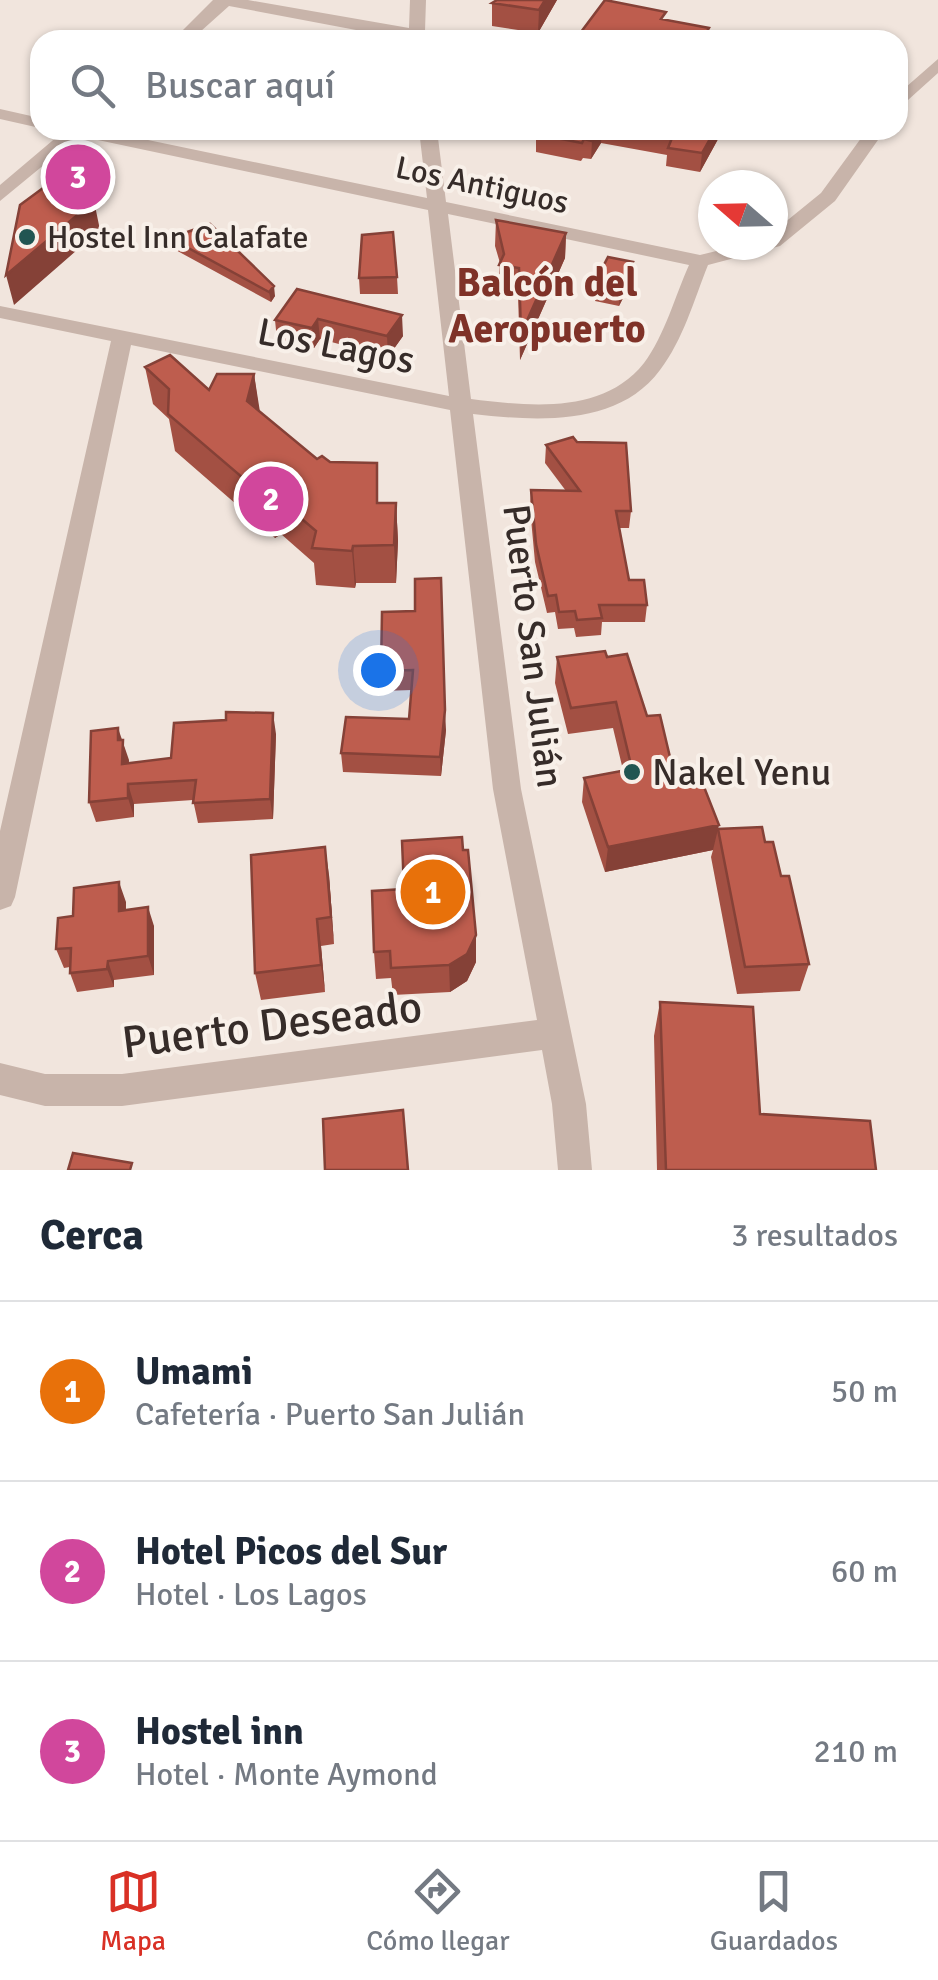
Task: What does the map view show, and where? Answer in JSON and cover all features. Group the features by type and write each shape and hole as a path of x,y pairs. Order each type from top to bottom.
{"street":[{"path":"192,30 224,0 380,30"},
{"path":"416,30 418,0"},
{"path":"908,94 938,64"},
{"path":"0,114 30,121"},
{"path":"0,195 64,140"},
{"name":"Los Antiguos","path":"124,140 700,261"},
{"name":"Puerto San Julián","path":"429,140 507,789 569,1104 575,1170"},
{"path":"788,230 828,197 869,140"},
{"path":"700,261 704,260"},
{"name":"Los Lagos","path":"0,312 122,340 460,406 528,412 574,410 618,394 651,368 700,261"},
{"path":"0,896 122,340"},
{"name":"Puerto Deseado","path":"0,1079 41,1090 108,1091 556,1034"}],"building":[{"path":"545,0 539,10 492,3"},
{"path":"605,0 666,12 661,19 709,28 708,30 582,30"},
{"path":"671,140 709,140 702,153 668,148"},
{"path":"43,188 91,196 88,199 94,201 6,275 20,205"},
{"path":"496,220 566,233 521,334 519,268 499,265 504,254"},
{"path":"210,224 274,286 269,292 170,238"},
{"path":"393,232 397,277 359,278 362,235"},
{"path":"608,257 633,262 621,285 596,280"},
{"path":"297,289 402,315 387,336 318,319 312,328 275,320"},
{"path":"170,355 209,390 217,374 254,374 247,401 317,459 322,456 330,462 377,463 377,503 396,503 394,545 353,546 352,551 312,548 316,531 276,497 270,501 168,414 169,389 145,367"},
{"path":"573,437 577,442 626,443 631,511 616,511 629,580 644,580 647,605 599,605 602,618 577,620 575,611 559,612 556,595 548,596 536,544 531,490 580,491 546,445"},
{"path":"441,578 445,710 440,757 341,753 346,717 409,719 413,670 381,671 382,612 415,611 415,579"},
{"path":"605,651 607,657 627,654 647,716 660,715 674,774 697,769 719,825 608,847 584,778 632,769 616,702 571,708 557,657"},
{"path":"226,712 273,713 270,799 193,803 196,780 128,784 128,798 89,802 91,731 118,728 118,740 123,740 122,764 171,758 174,723 226,720"},
{"path":"762,827 765,842 773,842 781,876 789,876 809,964 745,967 718,829"},
{"path":"462,837 463,850 468,850 476,935 467,954 449,965 391,968 390,951 374,952 372,891 404,889 402,841"},
{"path":"325,847 331,917 317,919 321,965 255,973 251,855"},
{"path":"119,882 119,911 148,907 148,956 108,961 107,969 70,973 71,948 56,949 58,918 73,916 74,888"},
{"path":"660,1002 753,1007 760,1114 870,1121 876,1170 666,1170"},
{"path":"403,1110 408,1170 325,1170 323,1119"},
{"path":"73,1153 132,1163 130,1170 68,1170"}],"place":[{"name":"Hostel inn","path":"78,177"},
{"name":"Hostel Inn Calafate","path":"27,237"},
{"name":"Hotel Picos del Sur","path":"271,499"},
{"name":"Nakel Yenu","path":"632,772"},
{"name":"Umami","path":"433,892"}],"district":[{"name":"Balcón del Aeropuerto","path":"547,306"}]}
